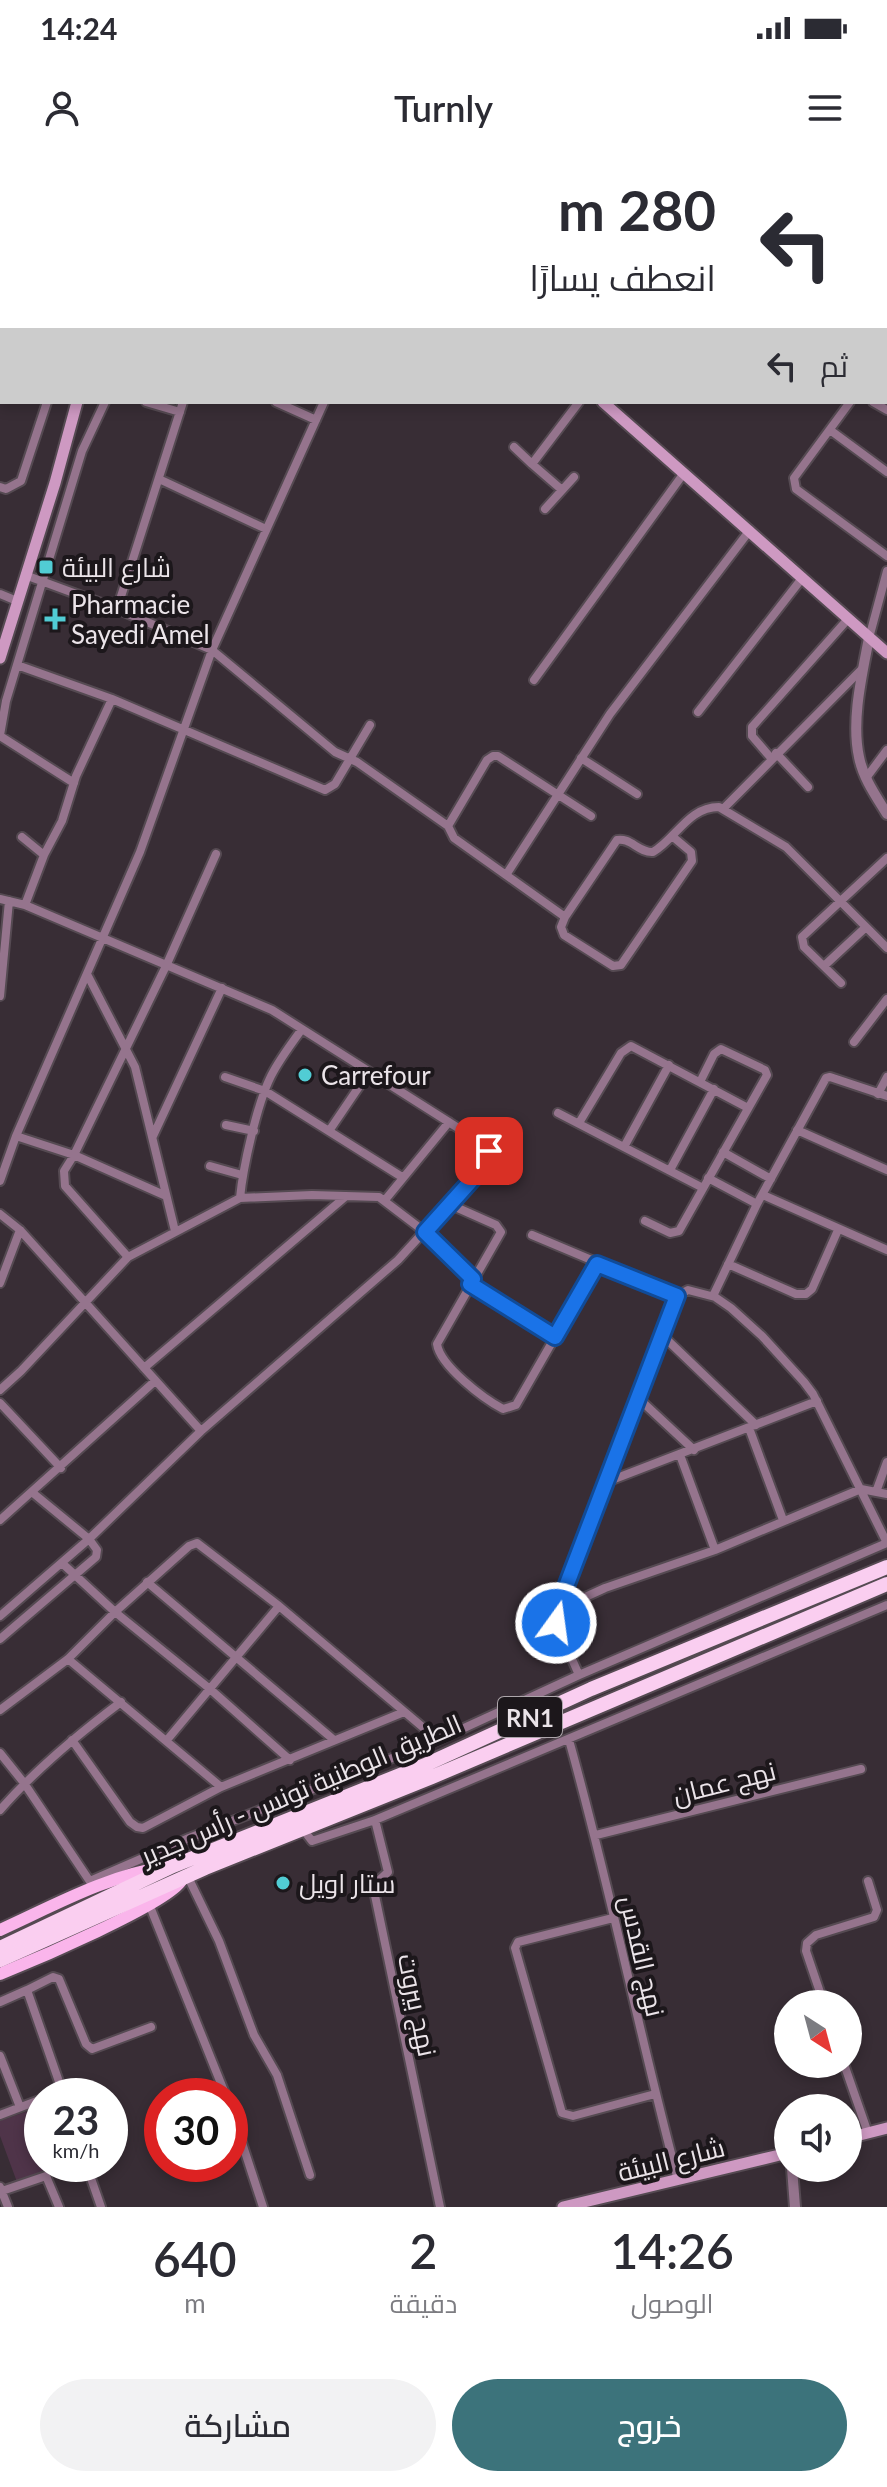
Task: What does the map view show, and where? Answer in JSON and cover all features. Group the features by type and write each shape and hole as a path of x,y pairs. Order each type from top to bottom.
{"highway":[{"name":"الطريق الوطنية تونس - رأس جدير","path":"0,1960 173,1866 425,1765 591,1689 887,1567"},
{"name":"الطريق الوطنية تونس - رأس جدير","path":"0,1948 184,1879 887,1584"}],"main road":[{"path":"1,653 76,404"},
{"path":"605,404 887,653"},
{"path":"0,1930 92,1884 141,1870 173,1866"},
{"path":"0,1974 165,1897 184,1879"},
{"path":"862,2134 887,2128"},
{"name":"شارع البيئة","path":"563,2207 774,2156"}],"street":[{"path":"0,487 6,489 21,481 46,404"},
{"path":"74,783 0,736 6,701 41,581 82,451 104,404"},
{"path":"153,404 180,412"},
{"path":"117,609 182,404"},
{"path":"280,404 316,420"},
{"path":"0,1181 16,1136 140,852 212,650 323,404"},
{"path":"532,464 577,404"},
{"path":"849,404 794,478 794,484 796,489 887,556"},
{"path":"830,430 887,472"},
{"path":"514,447 562,490"},
{"path":"534,680 684,473"},
{"path":"545,509 574,477"},
{"path":"159,479 266,529"},
{"path":"506,875 581,758 709,581 750,530"},
{"path":"887,571 869,638 857,741 866,778 887,814"},
{"path":"25,575 117,609 212,650 328,746 448,826 454,838 565,917"},
{"path":"698,712 803,577"},
{"path":"0,594 17,601"},
{"path":"808,787 753,738 752,727 848,619"},
{"path":"17,665 112,699 325,790 335,784 370,725"},
{"path":"724,808 864,667"},
{"path":"25,905 112,699"},
{"path":"866,778 887,750"},
{"path":"448,826 487,760 493,756 591,816"},
{"path":"581,758 637,794"},
{"path":"672,836 691,852 692,861 621,965 613,966 566,936 561,930 565,917 617,840 624,839 649,853 659,849 672,836 697,812 710,807 724,808 786,847 887,948"},
{"path":"22,837 44,855"},
{"path":"128,1257 65,1186 64,1171 127,1048 216,854"},
{"path":"841,983 804,947 802,939 887,858"},
{"path":"0,996 4,900 25,905 272,1010 449,1122 486,1149 490,1156 451,1205 379,1278 201,1431 63,1564 0,1616"},
{"path":"824,966 866,927"},
{"path":"87,974 135,1067 175,1231"},
{"path":"153,1137 222,988"},
{"path":"854,1042 887,999"},
{"path":"240,1198 242,1175 265,1091 302,1029"},
{"path":"579,1123 621,1053 635,1046 748,1108"},
{"path":"645,1221 666,1232 677,1233 766,1078 766,1072 721,1049 716,1052 700,1082"},
{"path":"624,1147 669,1065"},
{"path":"329,1131 369,1072"},
{"path":"225,1077 265,1091 402,1177"},
{"path":"713,1296 757,1204 828,1077 883,1095 887,1077"},
{"path":"670,1170 714,1089"},
{"path":"558,1113 703,1188"},
{"path":"385,1200 449,1122"},
{"path":"226,1125 254,1131"},
{"path":"797,1130 887,1170"},
{"path":"16,1136 74,1155 164,1195"},
{"path":"723,1152 771,1179"},
{"path":"210,1166 242,1175"},
{"path":"708,1178 757,1204"},
{"path":"763,1195 887,1250"},
{"path":"144,1368 346,1196"},
{"path":"0,1390 128,1257 240,1198 371,1196 385,1200 425,1232 472,1282 555,1337"},
{"path":"451,1205 500,1228 500,1234 437,1344 437,1350 443,1361 495,1405 506,1409 516,1405 597,1264"},
{"path":"0,1214 20,1230 201,1431"},
{"path":"0,1283 20,1230"},
{"path":"728,1264 803,1295 812,1289 838,1230"},
{"path":"532,1235 677,1296"},
{"path":"0,1753 92,1884 189,1838 438,1740 579,1675 887,1543 817,1401 796,1372 762,1336 713,1296 688,1290 677,1296 557,1610 556,1623 579,1675"},
{"path":"661,1334 752,1427 783,1520"},
{"path":"1,1516 33,1493 155,1381"},
{"path":"637,1397 694,1450"},
{"path":"604,1483 817,1401"},
{"path":"0,1403 61,1468"},
{"path":"680,1455 715,1550"},
{"path":"876,1492 887,1462"},
{"path":"557,1610 605,1588 715,1550 861,1489 887,1494"},
{"path":"0,1639 96,1557 97,1550 89,1539 33,1493"},
{"path":"0,1710 68,1659 147,1582 189,1546 197,1543 279,1606 438,1740"},
{"path":"63,1564 290,1760"},
{"path":"147,1582 334,1740"},
{"path":"302,1828 312,1841 375,1820 887,1605"},
{"path":"167,1740 279,1606"},
{"path":"68,1659 221,1787"},
{"path":"0,1810 24,1783 72,1740 121,1702"},
{"path":"72,1740 130,1822 143,1828 221,1787 404,1712"},
{"name":"نهج القدس","path":"569,1740 596,1835 613,1918 678,2180"},
{"name":"نهج عمان","path":"596,1835 861,1769"},
{"name":"نهج بيروت","path":"375,1820 388,1872 373,1886 440,2207"},
{"path":"184,1879 219,1941 254,2035 277,2075 310,2175"},
{"path":"819,1990 806,1951 807,1943 816,1935 874,1917 877,1910 868,1881"},
{"path":"149,1904 219,2078"},
{"path":"613,1918 518,1942 515,1948 562,2113 573,2116 655,2094"},
{"path":"0,2002 53,1977 59,1979 86,2044 92,2049 151,2027"},
{"path":"27,1990 57,2078"},
{"path":"0,2056 20,2107"},
{"path":"849,2078 868,2133"},
{"path":"0,2115 24,2106"},
{"path":"248,2161 263,2207"},
{"path":"8,2207 1,2189 46,2176 59,2207"},
{"path":"92,2182 101,2207"},
{"path":"793,2182 795,2207"}],"shaded area":[{"path":"24,2112 24,2179 17,2182 0,2136 0,2121"}],"place":[{"name":"شارع البيئة","path":"46,567"},
{"name":"Pharmacie Sayedi Amel","path":"55,619"},
{"name":"Carrefour","path":"305,1075"},
{"name":"ستار اويل","path":"283,1883"}],"route":[{"path":"489,1151 487,1163 425,1232 473,1279 470,1284 555,1337 597,1264 677,1296 557,1610 556,1623"}]}
